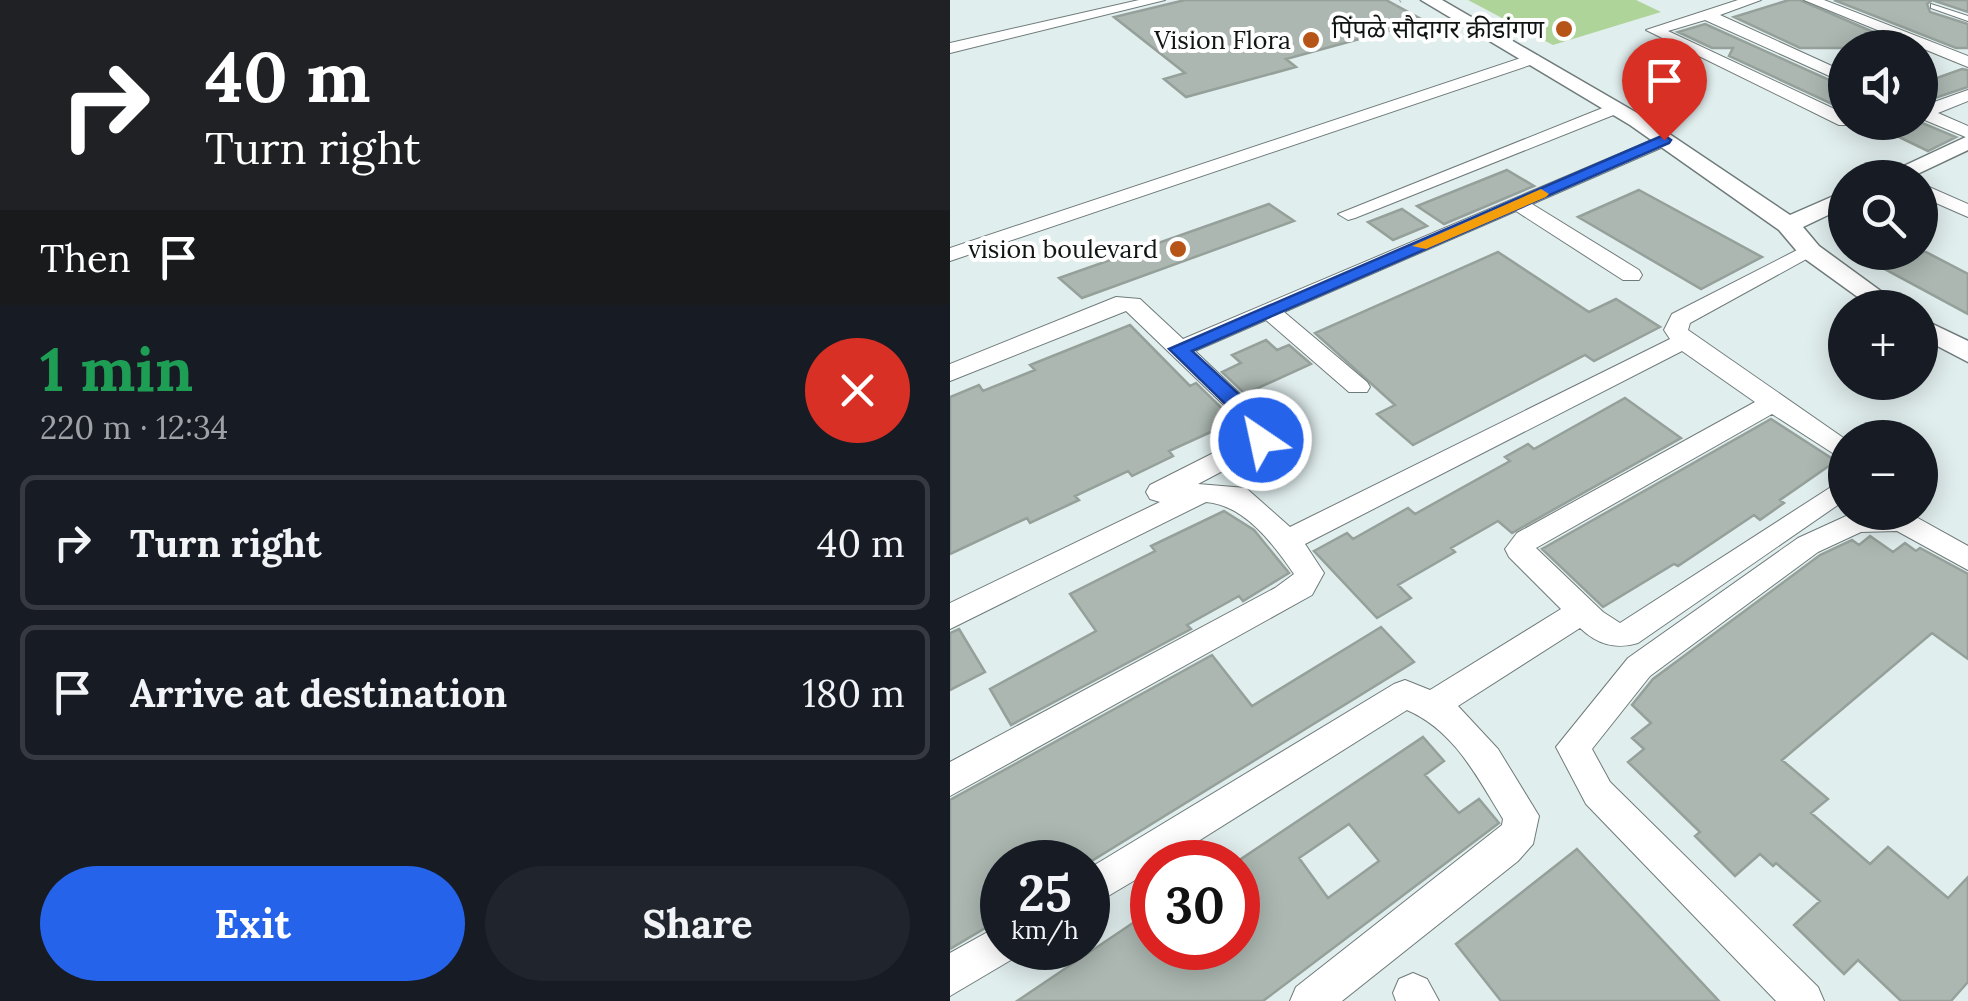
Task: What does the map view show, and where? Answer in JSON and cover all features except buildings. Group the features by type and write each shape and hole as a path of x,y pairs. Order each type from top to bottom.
{"street":[{"path":"950,48 1158,0"},
{"path":"1430,0 1664,140 1788,224 1810,251 1865,290"},
{"path":"1754,0 1654,30 1743,52 1821,80"},
{"path":"1811,0 1880,30"},
{"path":"1705,14 1743,52 1821,80"},
{"path":"1938,53 1968,62"},
{"path":"950,256 1534,59"},
{"path":"1938,106 1968,95"},
{"path":"1348,214 1615,108"},
{"path":"1930,160 1964,145 1938,125"},
{"path":"1179,349 1664,140"},
{"path":"1938,197 1968,211"},
{"path":"1518,204 1631,275"},
{"path":"1788,224 1828,206"},
{"path":"1810,251 1680,319 1676,330 1682,341 1828,440"},
{"path":"950,373 1116,304 1132,304 1263,428 1261,440 950,600"},
{"path":"1269,311 1358,387"},
{"path":"1938,336 1968,353"},
{"path":"1287,541 1682,341"},
{"path":"1773,403 1527,540 1519,549 1582,611 1618,637 1828,498"},
{"path":"950,617 1203,492 1236,494 1287,541 1309,573 1301,587 950,780"},
{"path":"1804,1001 1620,818 1598,793 1573,747 1638,667 1808,545 1840,529 1857,522 1902,521 1968,558"},
{"path":"1435,704 1582,611"},
{"path":"1110,876 1404,694 1435,704 1460,724 1521,816 1520,832 1505,849 1310,1001"},
{"path":"950,976 980,957"}],"lane":[{"path":"1934,6 1968,19"}],"path":[{"path":"1395,5 1402,0"}],"green space":[{"name":"पिंपळे सौदागर क्रीडांगण","path":"1468,0 1636,0 1661,12 1553,45"}],"slow traffic":[{"path":"1420,246 1541,194"}],"place":[{"name":"पिंपळे सौदागर क्रीडांगण","path":"1564,29"},
{"name":"Vision Flora","path":"1311,40"},
{"name":"vision boulevard","path":"1178,249"}],"route":[{"path":"1261,440 1263,428 1179,349 1664,140"}]}
